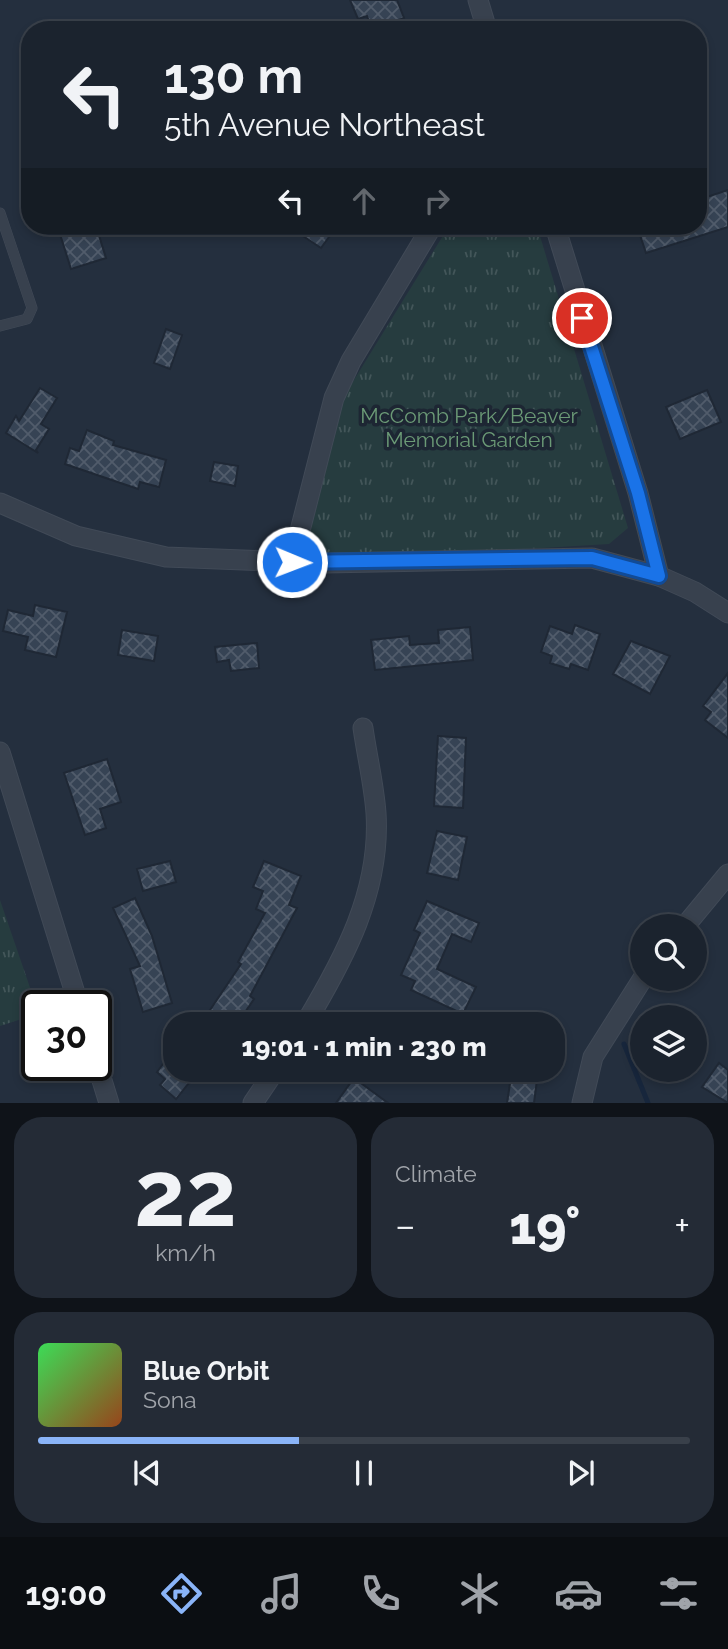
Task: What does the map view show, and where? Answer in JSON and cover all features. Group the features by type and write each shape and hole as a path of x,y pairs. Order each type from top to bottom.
{"street":[{"path":"478,0 483,21"},
{"path":"292,562 334,398 351,361 427,235"},
{"path":"558,235 638,493 659,576"},
{"path":"0,503 41,523 111,547 190,559 292,562 592,558 659,576 695,592 728,613"},
{"path":"311,1012 356,928 373,872 376,812 363,728"},
{"path":"0,752 74,990"},
{"path":"695,914 728,874"},
{"path":"582,1103 593,1057 635,991"},
{"path":"102,1081 109,1103"},
{"path":"253,1103 267,1082"}],"lane":[{"path":"0,213 32,308 26,320 0,326"}],"green space":[{"name":"McComb Park/Beaver Memorial Garden","path":"443,235 540,235 628,528 609,544 302,562 341,401"},
{"path":"0,900 31,990 21,990 21,1019 0,1026"}],"building":[{"path":"350,0 397,0 404,18 396,21 369,21 367,16 358,19"},
{"path":"728,190 728,227 707,234 707,197"},
{"path":"60,235 99,235 106,258 71,269"},
{"path":"302,235 330,235 321,248"},
{"path":"640,235 703,235 646,253"},
{"path":"166,329 182,335 170,369 154,363"},
{"path":"40,388 57,398 41,424 49,429 36,450 38,453 6,433 16,416 19,421"},
{"path":"707,390 721,422 680,439 666,407"},
{"path":"87,430 114,441 113,445 166,460 159,487 140,482 138,489 65,464 70,448 79,451"},
{"path":"214,462 238,466 235,486 210,481"},
{"path":"35,605 67,612 56,657 25,650 28,637 3,631 8,610 33,616"},
{"path":"575,625 600,634 588,670 571,664 569,669 550,663 552,656 541,652 550,626 572,634"},
{"path":"470,627 473,660 375,670 371,640 409,636 410,645 439,643 438,630"},
{"path":"122,630 158,636 154,661 118,655"},
{"path":"631,641 670,656 650,694 613,674"},
{"path":"257,643 259,668 231,671 229,660 217,662 215,647"},
{"path":"728,673 728,738 705,720 711,712 703,706"},
{"path":"438,736 466,738 463,808 434,806"},
{"path":"107,759 121,802 100,809 106,828 85,835 64,773"},
{"path":"437,831 467,837 458,880 427,873"},
{"path":"170,861 176,882 143,891 137,869"},
{"path":"264,861 301,876 289,905 297,908 250,996 254,999 245,1012 209,1012 241,964 238,962 265,913 256,909 263,891 253,887"},
{"path":"135,898 152,936 172,1003 143,1012 130,969 140,966 113,908"},
{"path":"427,901 479,923 471,942 452,934 437,969 476,987 464,1012 411,990 415,981 401,975 420,933 414,930"},
{"path":"719,1063 728,1070 728,1103 702,1087"},
{"path":"163,1064 163,1077 157,1072"},
{"path":"163,1081 190,1082 176,1099 160,1085"},
{"path":"351,1082 359,1082 388,1103 336,1103"},
{"path":"510,1082 537,1082 534,1103 507,1103"}],"waterway":[{"path":"624,1044 648,1103"}],"route":[{"path":"292,562 592,558 623,564 659,576 638,493 582,318"}]}
